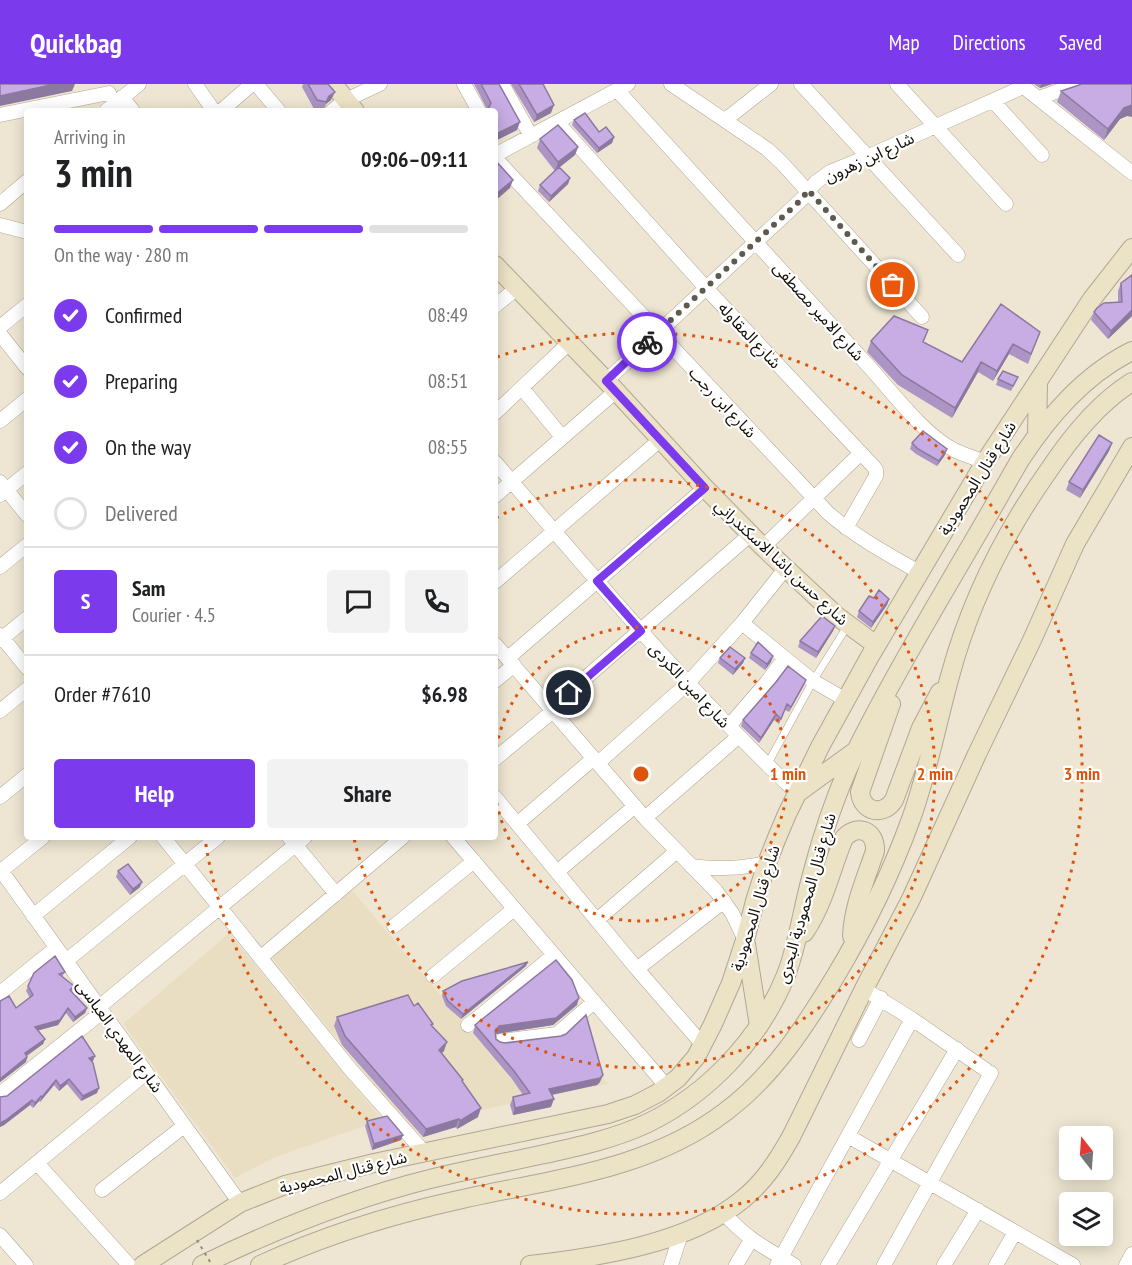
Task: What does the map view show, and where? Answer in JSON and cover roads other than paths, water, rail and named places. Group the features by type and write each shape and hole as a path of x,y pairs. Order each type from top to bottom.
{"main road":[{"path":"333,84 344,107"},
{"name":"شارع قنال المحمودية","path":"143,1265 240,1203 270,1190 423,1152 608,1114 635,1105 667,1087 687,1068 703,1045 723,1004 746,940 767,862 820,745 876,645 985,462 1092,299 1132,248"},
{"name":"شارع حسن باشا الاسكندراني","path":"498,268 705,488 785,569 848,625 876,645"},
{"name":"شارع قنال المحمودية البحرى","path":"202,1265 287,1226 378,1193 471,1169 592,1143 621,1134 674,1108 706,1084 735,1057 759,1026 781,986 797,942 819,847 837,796 856,751 900,668 1020,460 1037,435 1072,394 1109,364 1132,351"},
{"path":"1037,435 1038,383"},
{"path":"260,1265 314,1242 388,1218 462,1199 602,1169 653,1153 678,1142 724,1113 764,1077 798,1036 852,947 894,862 929,761 960,644 975,602 1015,520 1075,434 1092,416 1129,386"},
{"path":"530,1265 603,1254 681,1234 704,1225 724,1213 745,1198 763,1180 791,1137 864,989 912,899 1074,544 1132,447"},
{"path":"900,668 889,711 860,792 867,807 877,811 887,808 894,800 921,728 950,676"},
{"path":"797,793 856,751"},
{"path":"797,942 810,924 844,838 848,833 862,830 873,838 875,851 858,900 852,947"},
{"path":"746,940 759,1026"}],"street":[{"path":"43,108 111,97 139,84"},
{"path":"195,84 212,108"},
{"path":"225,108 254,84 276,108"},
{"path":"344,107 380,84"},
{"path":"464,84 477,108"},
{"path":"502,84 531,135"},
{"path":"671,84 767,149 808,190 922,316"},
{"path":"725,120 771,84"},
{"path":"801,84 958,255"},
{"path":"897,84 1006,204"},
{"path":"1039,98 1078,84"},
{"path":"1021,86 1132,173"},
{"name":"شارع ابن زهرون","path":"498,493 562,437 658,332 802,199 816,182 830,172 993,101 1021,86"},
{"path":"498,154 623,87"},
{"name":"شارع الامير مصطفى","path":"623,87 755,242 924,428 954,450 985,462"},
{"path":"111,97 128,108"},
{"path":"993,101 1042,155"},
{"path":"0,115 24,111"},
{"name":"شارع المقاوله","path":"557,122 706,288 873,467 876,473 846,528"},
{"name":"شارع ابن رجب","path":"498,159 828,513 862,539 919,572"},
{"path":"0,204 24,184"},
{"path":"0,225 24,231"},
{"path":"498,304 517,288"},
{"path":"0,327 24,307"},
{"path":"0,334 24,364"},
{"path":"498,410 569,343"},
{"path":"522,388 562,437"},
{"path":"0,421 24,401"},
{"path":"498,579 660,440"},
{"path":"498,756 641,631 757,540 814,499 861,453"},
{"name":"شارع امين الكردى","path":"498,465 641,631 734,731 797,793"},
{"path":"24,475 2,489 24,512"},
{"path":"498,677 511,662 597,581 705,488"},
{"path":"0,567 24,547"},
{"path":"517,824 688,682 742,623 785,569"},
{"path":"24,620 1,638 24,665"},
{"path":"742,623 813,681 846,700"},
{"path":"498,647 645,818 708,882 724,901 746,940"},
{"path":"645,818 734,731 784,658"},
{"path":"0,711 24,691"},
{"path":"0,797 24,777"},
{"path":"498,801 703,1045"},
{"path":"557,873 635,806"},
{"path":"1,870 39,840"},
{"path":"33,916 126,840"},
{"path":"165,840 351,1070 423,1152"},
{"path":"66,961 214,840"},
{"path":"0,1094 101,1010 297,840 336,894"},
{"path":"260,958 399,840"},
{"path":"456,840 667,1087"},
{"path":"597,920 677,851"},
{"path":"394,926 474,861"},
{"path":"691,866 729,869 767,862"},
{"name":"شارع المهدي العباسى","path":"1,870 240,1203"},
{"path":"0,894 11,885"},
{"path":"637,969 724,901"},
{"path":"433,976 514,909"},
{"path":"0,993 56,948"},
{"path":"468,1025 554,955"},
{"path":"864,989 989,1071 884,1265"},
{"path":"859,1040 881,998"},
{"path":"501,1041 557,1034 594,1002"},
{"path":"779,1261 912,1019"},
{"path":"828,1265 957,1049"},
{"path":"0,1193 146,1073"},
{"path":"102,1190 184,1126"},
{"path":"848,1136 1015,1232 1053,1260 1073,1265"},
{"path":"37,1163 129,1265"},
{"path":"944,1265 978,1210"},
{"path":"724,1213 736,1227 779,1261 794,1265"},
{"path":"996,1265 1015,1232"},
{"path":"671,1265 681,1234"},
{"path":"0,1235 26,1265"},
{"path":"736,1265 751,1240"},
{"path":"1126,1265 1132,1254"}],"lane":[{"path":"767,765 813,681 848,625"}]}
